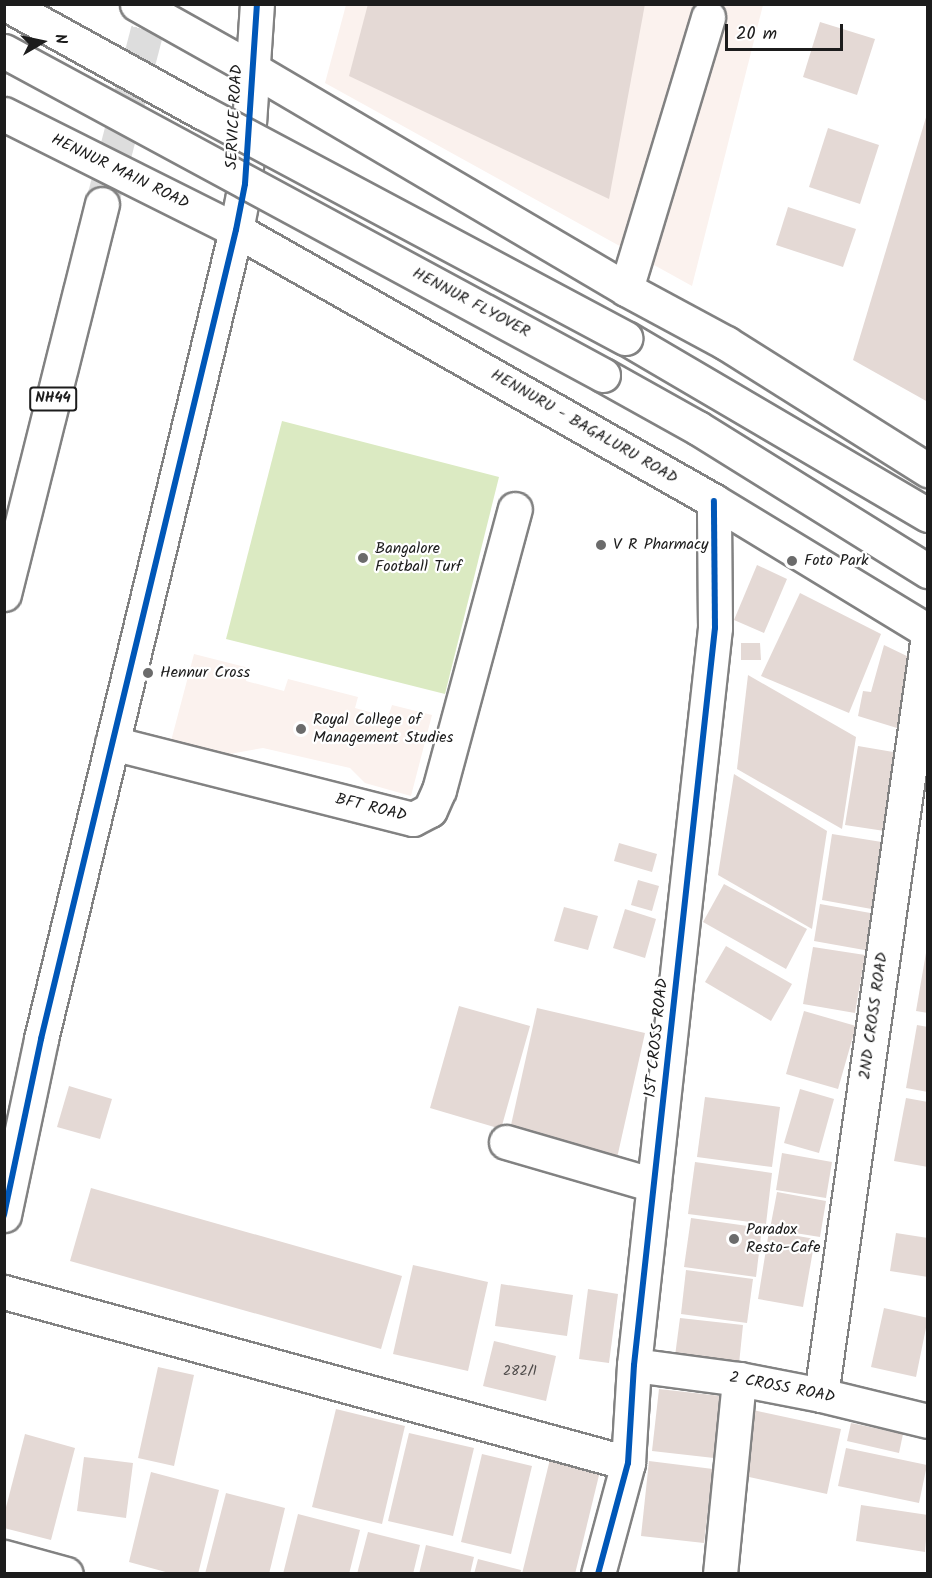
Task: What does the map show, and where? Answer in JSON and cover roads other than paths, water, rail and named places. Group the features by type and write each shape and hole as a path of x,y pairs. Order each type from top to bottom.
{"main road":[{"path":"6,4 202,112 626,338 927,515"},
{"path":"137,4 251,68 626,290 726,343 927,470"},
{"name":"SERVICE ROAD","path":"4,1215 41,1039 236,230 245,184 257,4"},
{"path":"626,290 708,17"},
{"name":"HENNUR FLYOVER","path":"4,51 688,422 927,571"},
{"name":"HENNUR MAIN ROAD","path":"4,114 236,230"},
{"name":"NH44","path":"4,594 102,204"},
{"name":"HENNURU - BAGALURU ROAD","path":"236,230 714,501 927,631"},
{"name":"1ST CROSS ROAD","path":"598,1574 628,1463 634,1365 715,628 714,501"},
{"name":"BFT ROAD","path":"112,743 413,819 430,810 439,790 515,509"},
{"name":"2ND CROSS ROAD","path":"821,1395 927,636"},
{"path":"506,1142 654,1185"},
{"path":"4,1292 628,1463"},
{"name":"2 CROSS ROAD","path":"634,1365 739,1379 821,1395 927,1421"},
{"path":"720,1574 739,1379"},
{"path":"4,1557 66,1574"}],"tunnel":[{"path":"4,74 23,4"},
{"path":"102,204 154,4"}],"place":[{"name":"V R Pharmacy","path":"601,545"},
{"name":"Bangalore Football Turf","path":"363,558"},
{"name":"Foto Park","path":"792,561"},
{"name":"Hennur Cross","path":"148,673"},
{"name":"Royal College of Management Studies","path":"301,729"},
{"name":"Paradox Resto-Cafe","path":"734,1239"}]}
